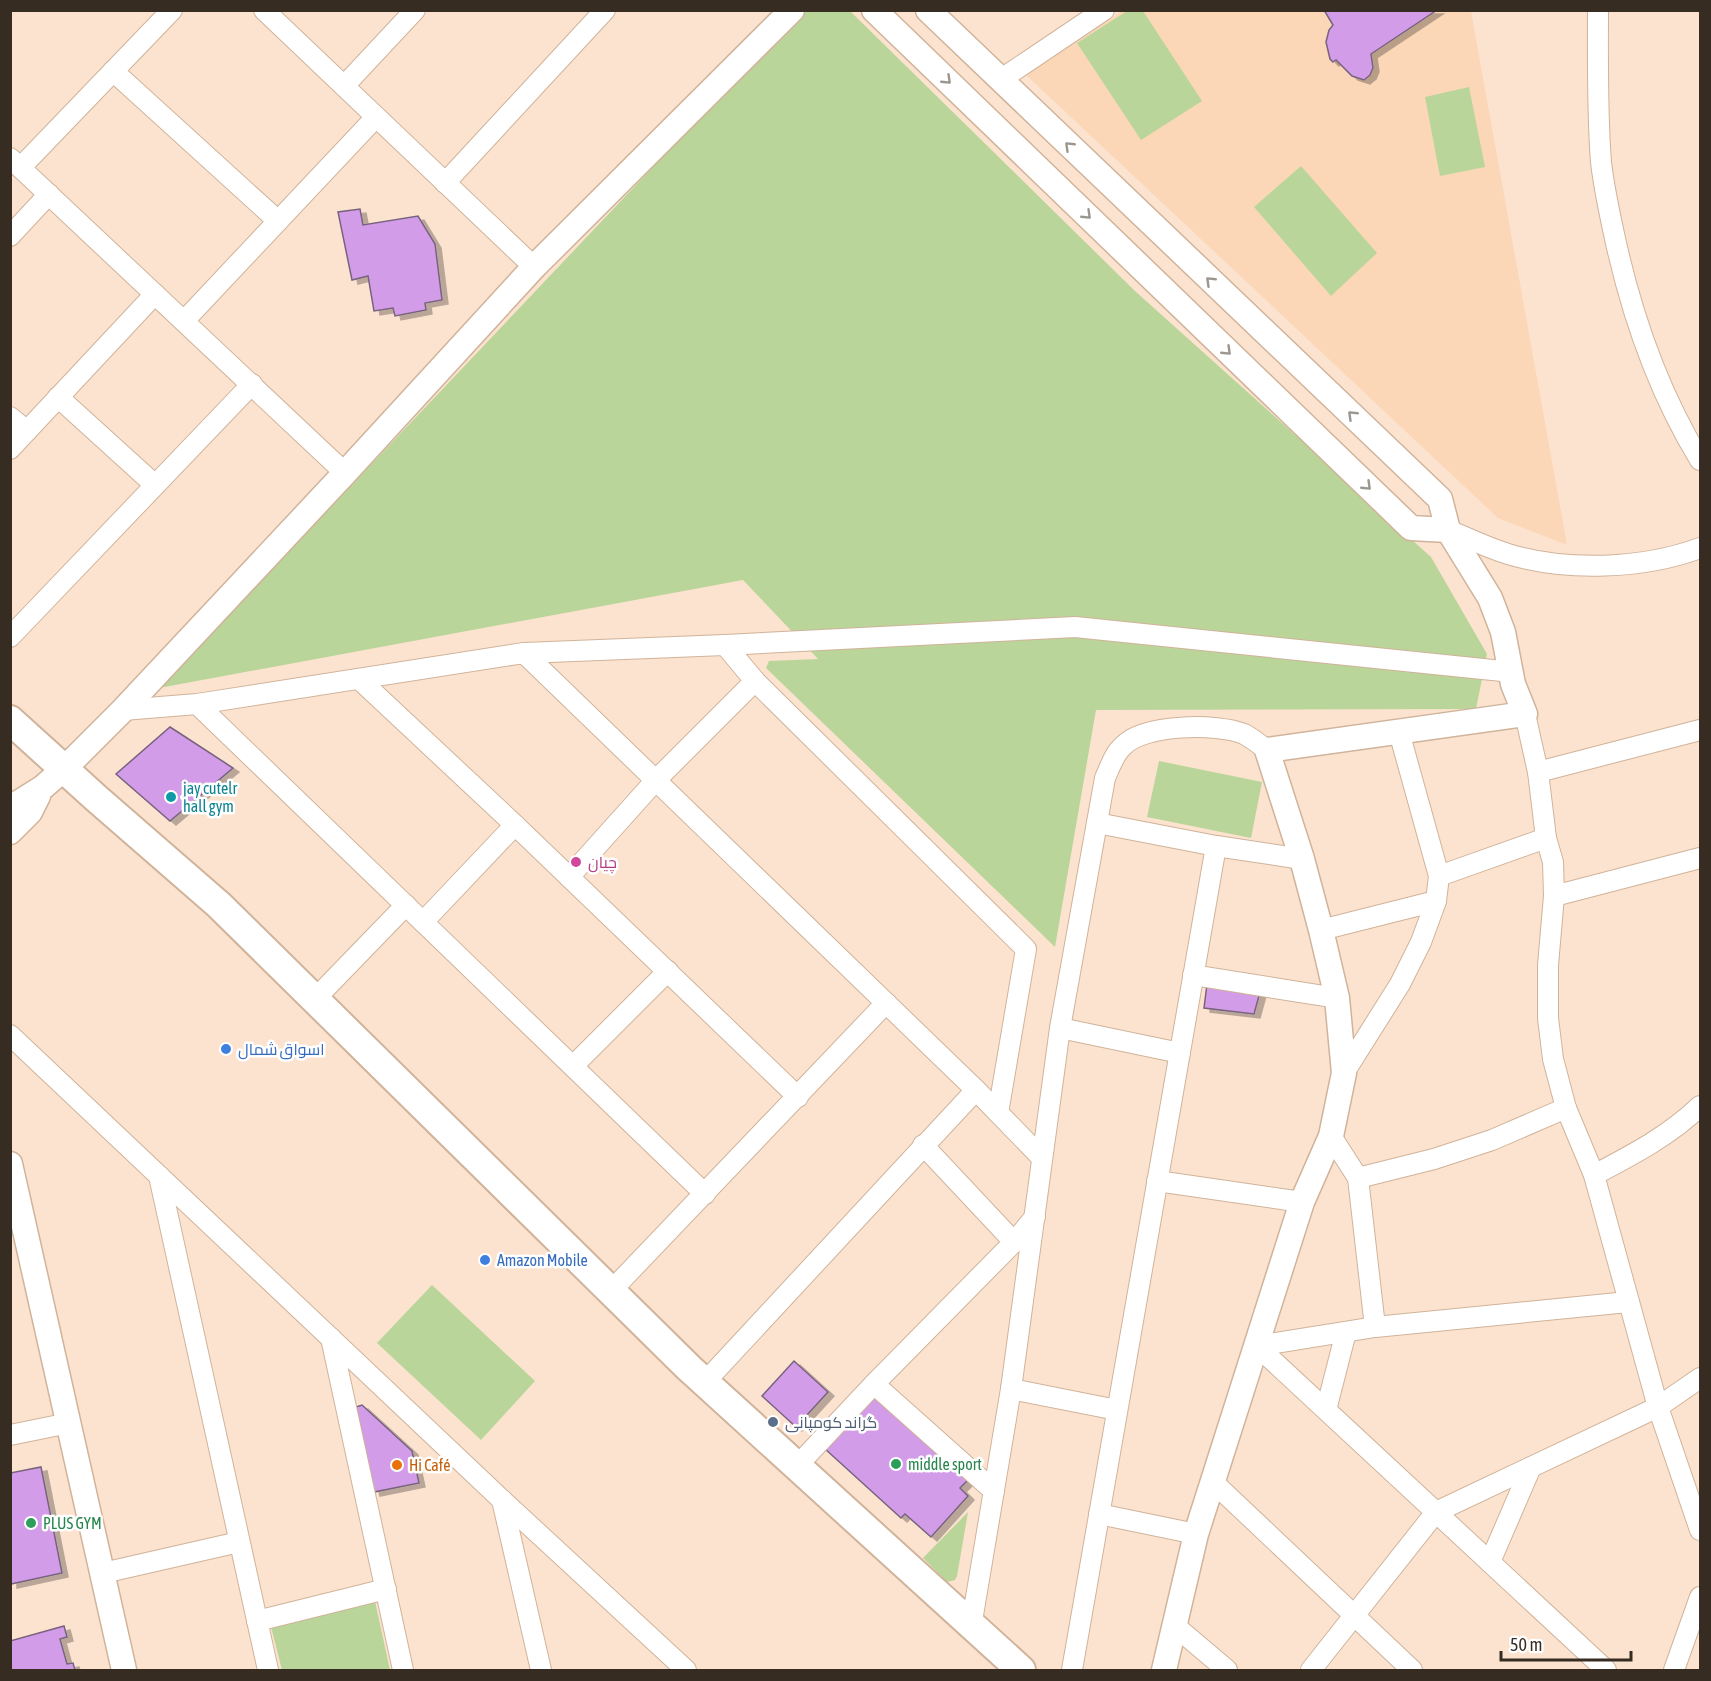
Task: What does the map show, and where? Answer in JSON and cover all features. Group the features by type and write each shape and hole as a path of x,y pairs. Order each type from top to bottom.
{"main road":[{"path":"10,720 219,905 705,1382 1021,1671"}],"street":[{"path":"172,10 113,72 16,163 345,473"},
{"path":"264,10 534,267"},
{"path":"344,86 415,10"},
{"path":"445,183 605,10"},
{"path":"10,808 42,788 64,769 123,710 534,267 792,10"},
{"path":"874,10 1411,528 1448,530 1510,555 1566,565 1593,566 1643,562 1701,548"},
{"path":"928,10 1440,499 1448,530 1490,598 1503,632 1513,684 1525,714 1538,772 1546,838 1553,862 1554,896 1548,965 1548,1018 1553,1059 1566,1108 1594,1175 1658,1407 1701,1530"},
{"path":"1000,80 1104,10"},
{"path":"1598,10 1602,164 1616,243 1630,302 1652,363 1678,419 1701,459"},
{"path":"924,58 948,30"},
{"path":"113,72 278,221"},
{"path":"184,321 376,117"},
{"path":"10,236 49,194"},
{"path":"10,448 155,294"},
{"path":"10,637 252,384"},
{"path":"58,397 155,485"},
{"path":"10,417 27,431"},
{"path":"123,710 197,704 524,653 1075,627 1512,672"},
{"path":"725,645 755,681 1026,949 998,1113"},
{"path":"524,653 976,1090 1041,1157"},
{"path":"359,679 515,825 798,1097"},
{"path":"569,877 656,780 755,681"},
{"path":"197,704 705,1194"},
{"path":"1267,750 1525,714"},
{"path":"971,1627 1011,1389 1059,1028 1105,778 1112,760 1123,745 1138,735 1156,729 1226,730 1242,734 1267,750 1302,859 1321,930 1337,998 1344,1073 1331,1136 1302,1202 1196,1534 1164,1671"},
{"path":"1538,772 1701,730"},
{"path":"1344,1073 1400,984 1421,942 1436,902 1439,876 1399,732"},
{"path":"10,832 30,812 42,788"},
{"path":"1096,823 1216,846 1302,859"},
{"path":"423,922 515,825"},
{"path":"1439,876 1546,838"},
{"path":"1071,1671 1216,846"},
{"path":"1554,896 1701,858"},
{"path":"1321,930 1436,902"},
{"path":"315,999 405,905"},
{"path":"573,1066 668,971"},
{"path":"1193,975 1337,998"},
{"path":"611,1291 886,1003"},
{"path":"1059,1028 1180,1053"},
{"path":"10,1035 670,1662 686,1671"},
{"path":"705,1382 976,1090"},
{"path":"1594,1175 1658,1140 1685,1121 1701,1106"},
{"path":"1358,1178 1434,1159 1492,1140 1566,1108"},
{"path":"1331,1136 1358,1178 1375,1327"},
{"path":"923,1145 1014,1242"},
{"path":"10,1164 124,1671"},
{"path":"159,1176 268,1671"},
{"path":"1157,1181 1302,1202"},
{"path":"796,1467 1014,1242 1035,1217"},
{"path":"1257,1346 1375,1327 1628,1302"},
{"path":"1326,1410 1346,1332"},
{"path":"331,1338 403,1671"},
{"path":"1257,1346 1605,1671"},
{"path":"1311,1671 1436,1512 1658,1407 1701,1378"},
{"path":"874,1384 994,1491"},
{"path":"1011,1389 1117,1410"},
{"path":"10,1435 69,1423"},
{"path":"1490,1562 1531,1467"},
{"path":"1212,1482 1412,1671"},
{"path":"502,1500 541,1671"},
{"path":"1099,1514 1196,1534"},
{"path":"103,1573 239,1542"},
{"path":"257,1621 386,1589"},
{"path":"1674,1671 1701,1597"},
{"path":"1175,1626 1227,1671"}],"shaded area":[{"path":"1122,11 1471,11 1567,545 1498,518 1025,74"}],"green space":[{"path":"802,10 850,11 1135,291 1431,557 1487,654 1476,709 1096,710 1055,947 766,668 769,661 818,659 743,580 159,688"},
{"path":"1127,11 1143,11 1202,101 1141,140 1077,43"},
{"path":"1469,87 1485,167 1440,176 1425,97"},
{"path":"1301,166 1377,253 1331,296 1254,207"},
{"path":"1159,761 1262,782 1251,838 1147,817"},
{"path":"432,1285 535,1381 481,1440 377,1343"},
{"path":"968,1512 957,1576 955,1580 947,1582 923,1558"},
{"path":"375,1601 390,1670 282,1670 271,1627"}],"building":[{"path":"1324,10 1437,10 1371,54 1373,68 1364,80 1352,76 1336,60 1333,62 1330,59 1326,42 1333,25"},
{"path":"360,209 363,225 418,216 435,244 442,300 425,303 426,310 395,316 393,308 374,311 368,276 352,280 338,212"},
{"name":"jay cutelr hall gym","path":"170,727 233,768 170,821 116,774"},
{"path":"1207,984 1260,992 1254,1014 1204,1008"},
{"path":"794,1361 828,1392 796,1427 762,1396"},
{"name":"middle sport","path":"872,1394 968,1480 960,1488 968,1496 931,1537 905,1514 901,1518 824,1448"},
{"path":"362,1405 412,1451 419,1483 374,1492 356,1407"},
{"name":"PLUS GYM","path":"41,1467 62,1573 11,1584 10,1473"},
{"path":"64,1626 67,1637 60,1639 67,1664 73,1663 75,1670 10,1670 10,1641"}],"place":[{"name":"jay cutelr hall gym","path":"171,797"},
{"name":"چيان","path":"576,862"},
{"name":"اسواق شمال","path":"226,1049"},
{"name":"Amazon Mobile","path":"485,1260"},
{"name":"گراند كومپانى","path":"773,1422"},
{"name":"middle sport","path":"896,1464"},
{"name":"Hi Café","path":"397,1465"},
{"name":"PLUS GYM","path":"31,1523"}]}
